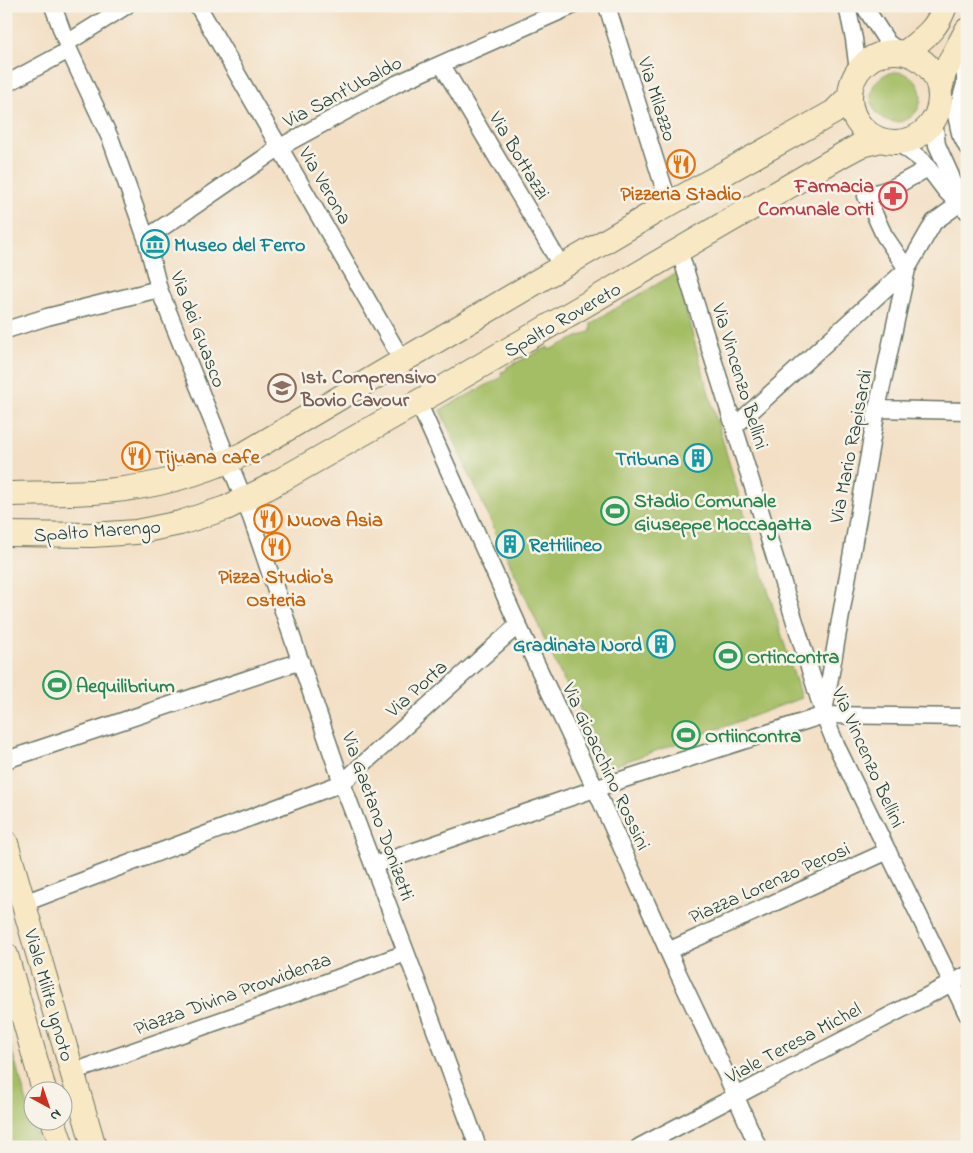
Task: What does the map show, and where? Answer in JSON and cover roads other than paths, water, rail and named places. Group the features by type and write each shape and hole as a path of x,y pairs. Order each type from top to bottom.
{"main road":[{"path":"903,53 931,32 941,18 946,6"},
{"path":"940,90 936,77 928,66 918,58 892,52 879,55 867,62 858,71 852,83 850,96 857,122 873,136 887,141 907,141 919,136 934,120 938,112 944,73 967,30"},
{"path":"228,461 278,435 669,204 834,112 850,96"},
{"name":"Spalto Rovereto","path":"244,499 267,488 418,402 851,150 859,146 887,141"},
{"name":"Spalto Marengo","path":"8,496 127,489 172,480 228,461"},
{"name":"Spalto Marengo","path":"6,534 92,535 152,529 211,514 244,499"},
{"name":"Viale Milite Ignoto","path":"6,843 94,1147"},
{"name":"Viale Milite Ignoto","path":"6,955 41,1080"},
{"path":"56,1130 62,1147"}],"street":[{"name":"Via dei Guasco","path":"53,6 68,46 111,140 146,238 159,289 244,499"},
{"path":"6,84 68,46 126,6"},
{"name":"Via Verona","path":"198,6 402,360"},
{"name":"Via Sant'Ubaldo","path":"146,238 280,147 396,84 572,6"},
{"name":"Via Milazzo","path":"607,6 669,204"},
{"path":"847,6 858,71"},
{"path":"864,6 888,42 903,53"},
{"path":"954,54 965,64 962,106 956,115 960,133 967,147"},
{"name":"Via Bottazzi","path":"442,65 562,267"},
{"path":"934,120 937,145 963,208"},
{"path":"887,141 913,152 963,208"},
{"path":"735,426 907,269 884,235 866,196 892,188 928,168"},
{"name":"Via Mario Rapisardi","path":"824,715 877,409 907,269 934,222 963,208"},
{"name":"Via Vincenzo Bellini","path":"680,250 824,715 836,745 939,957 960,979 967,1014"},
{"path":"6,330 47,317 159,289"},
{"name":"Via Gioacchino Rossini","path":"418,402 518,625 595,788 758,1147"},
{"path":"877,409 967,411"},
{"name":"Via Gaetano Donizetti","path":"244,499 342,783 478,1147"},
{"name":"Via Porta","path":"342,783 518,625"},
{"path":"6,760 301,661"},
{"path":"374,865 595,788 824,715 967,717"},
{"path":"24,903 342,783"},
{"name":"Piazza Lorenzo Perosi","path":"668,951 888,851"},
{"name":"Piazza Divina Provvidenza","path":"73,1072 406,953"},
{"name":"Viale Teresa Michel","path":"639,1147 960,979"}],"place":[{"name":"Pizzeria Stadio","path":"681,164"},
{"name":"Farmacia Comunale Orti","path":"893,196"},
{"name":"Museo del Ferro","path":"155,244"},
{"name":"Ist. Comprensivo Bovio Cavour","path":"282,388"},
{"name":"Tijuana cafe","path":"136,456"},
{"name":"Tribuna","path":"698,458"},
{"name":"Stadio Comunale Giuseppe Moccagatta","path":"615,511"},
{"name":"Nuova Asia","path":"268,519"},
{"name":"Rettilineo","path":"510,544"},
{"name":"Pizza Studio's Osteria","path":"276,547"},
{"name":"Gradinata Nord","path":"661,644"},
{"name":"Ortincontra","path":"728,656"},
{"name":"Aequilibrium","path":"57,685"},
{"name":"Ortiincontra","path":"686,735"}]}
